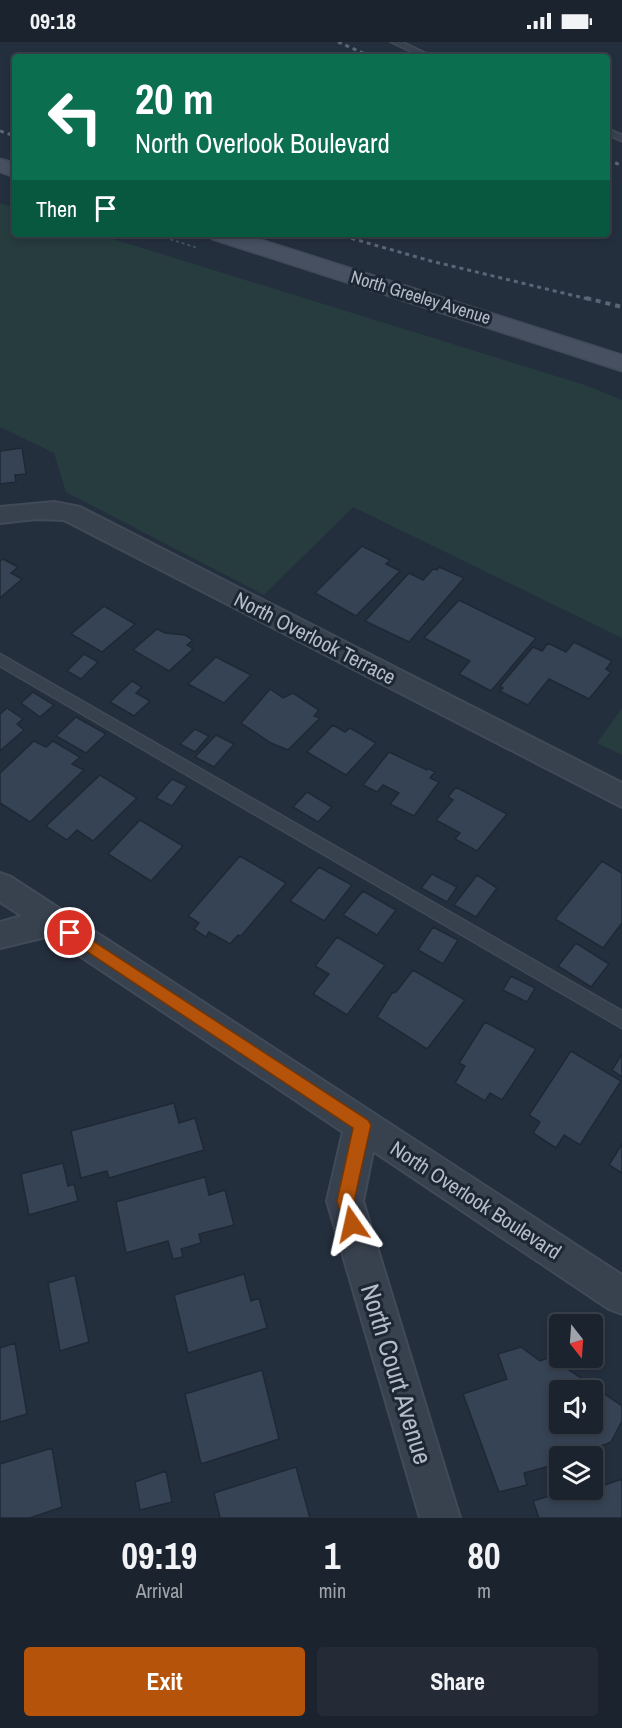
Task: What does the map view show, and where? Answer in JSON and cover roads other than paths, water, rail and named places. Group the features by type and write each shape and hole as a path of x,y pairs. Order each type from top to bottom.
{"main road":[{"name":"North Greeley Avenue","path":"229,237 622,363"}],"street":[{"name":"North Overlook Terrace","path":"0,515 50,510 71,513 622,796"},
{"name":"North Overlook Boulevard","path":"0,886 622,1296"},
{"path":"0,935 53,922"},
{"name":"North Court Avenue","path":"362,1125 345,1201 440,1518"}],"lane":[{"path":"395,42 423,54"},
{"path":"0,659 622,1020"}],"railway":[{"path":"338,42 365,54"},
{"path":"0,131 12,135"},
{"path":"610,160 622,166"},
{"path":"347,237 431,261 592,300"},
{"path":"586,298 622,307"}]}
